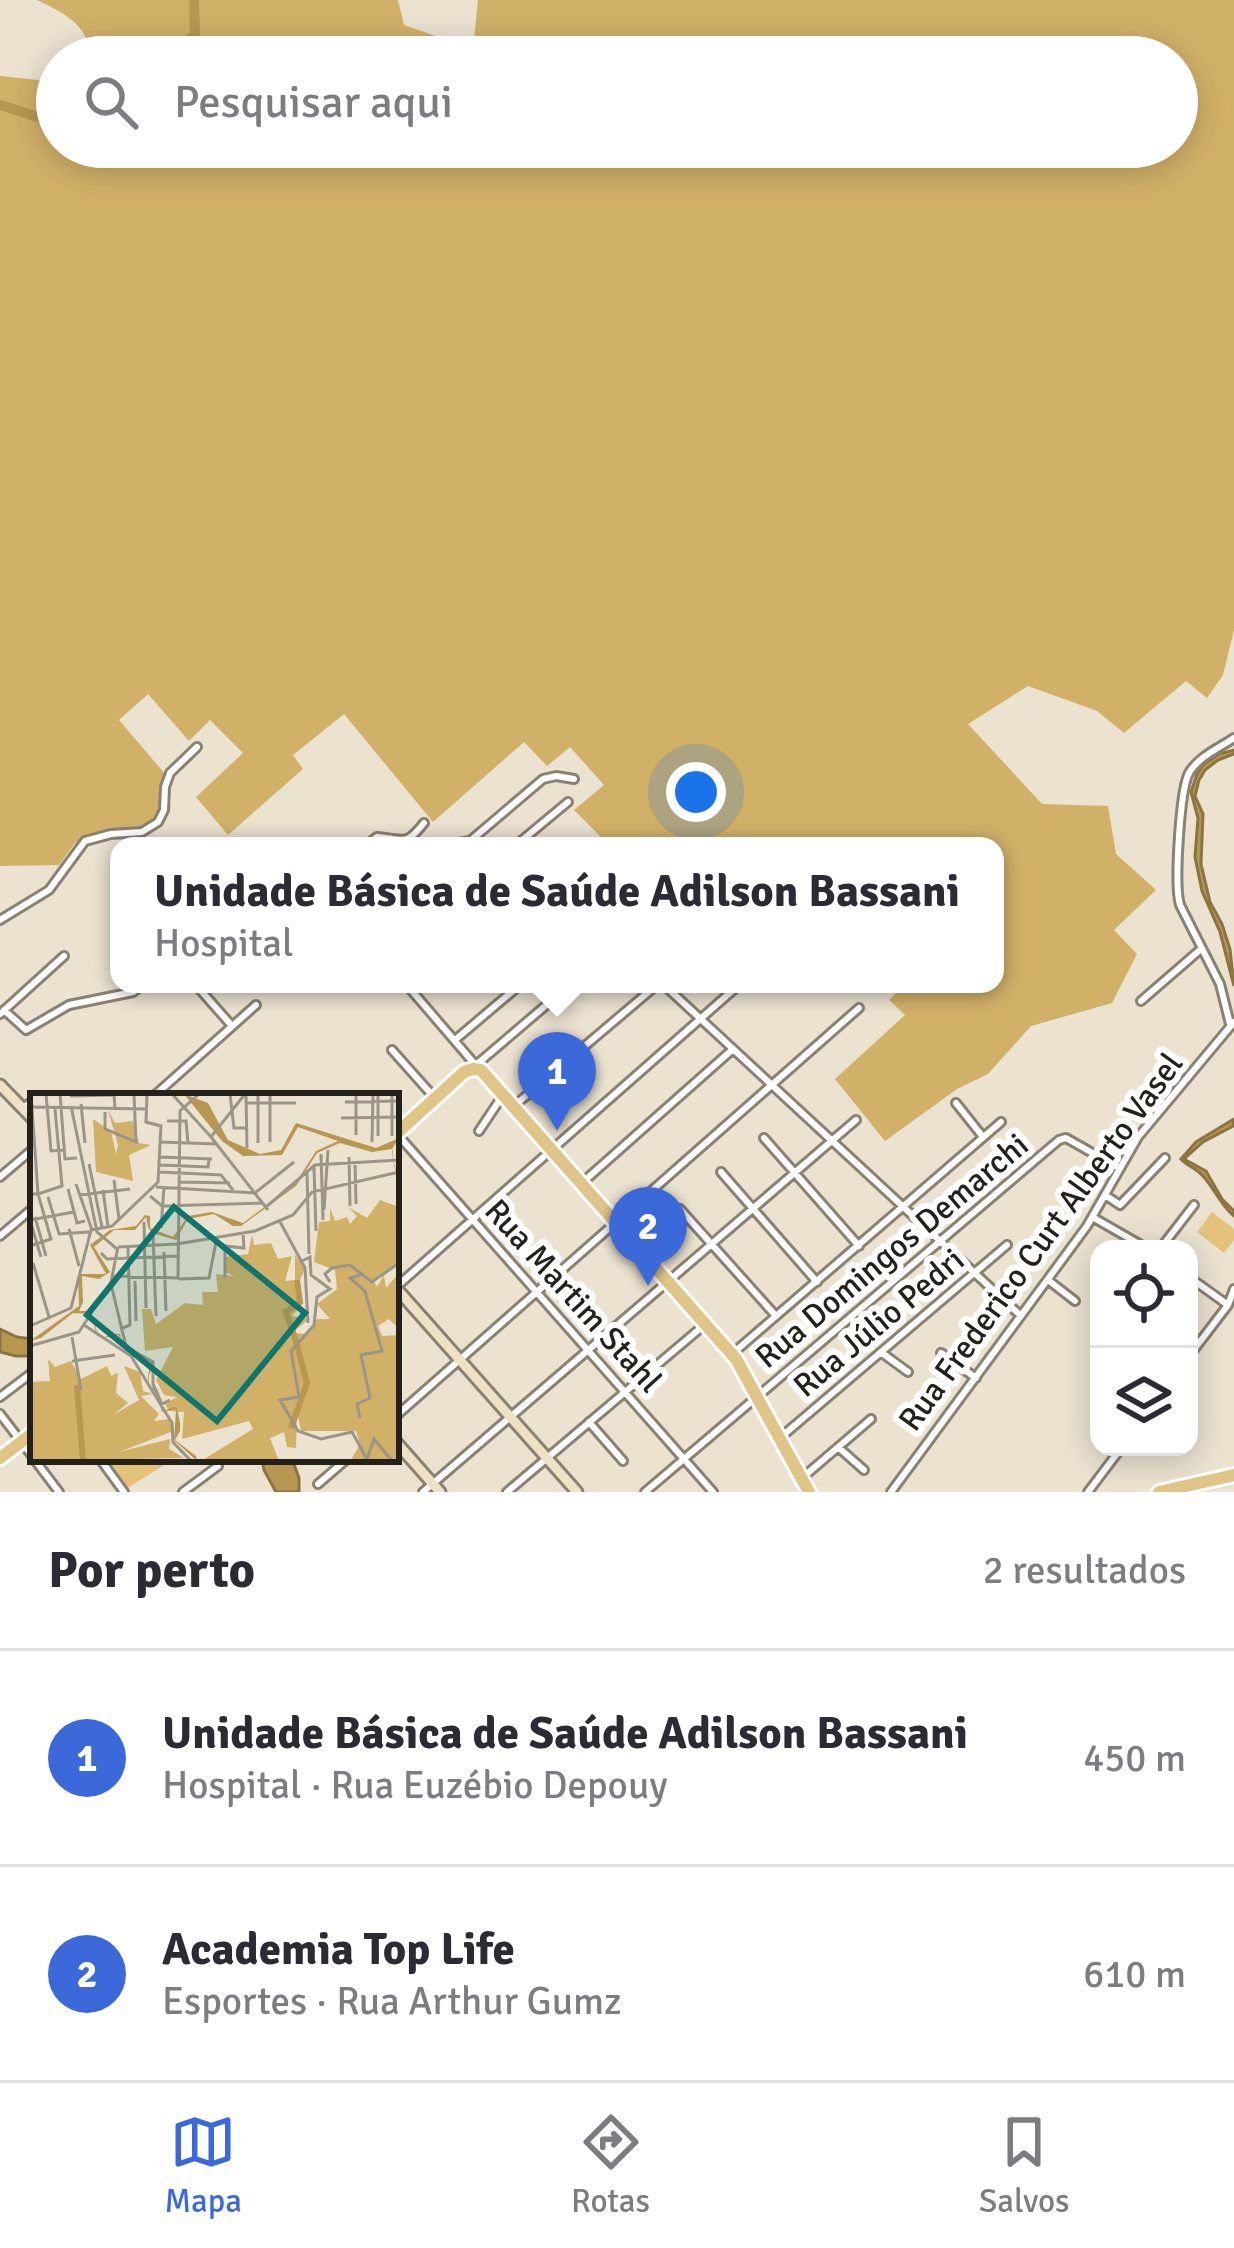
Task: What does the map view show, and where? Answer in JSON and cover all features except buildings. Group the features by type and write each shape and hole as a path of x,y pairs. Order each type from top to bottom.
{"main road":[{"path":"399,1130 467,1070 478,1068 732,1354 809,1492"},
{"path":"0,1458 27,1437"},
{"path":"1159,1492 1234,1475"}],"street":[{"path":"1232,1024 1177,894 1187,777 1200,760 1234,739"},
{"path":"0,920 49,890 85,841 142,832 158,822 170,773 197,748"},
{"path":"475,837 543,779 574,779"},
{"path":"526,837 568,802"},
{"path":"411,837 424,823"},
{"path":"1141,1001 1201,949"},
{"path":"64,956 2,1012 26,1030 69,1005 128,993"},
{"path":"203,993 232,1027"},
{"path":"414,993 478,1068 562,993"},
{"path":"455,1040 510,993"},
{"path":"514,1106 649,993"},
{"path":"670,993 1021,1316"},
{"path":"399,1284 730,993"},
{"path":"157,1093 256,1005"},
{"path":"399,1413 859,1008"},
{"name":"Rua Frederico Curt Alberto Vasel","path":"891,1492 1093,1217 1138,1137 1232,1024"},
{"path":"583,1182 733,1049"},
{"path":"392,1050 435,1099"},
{"path":"2,1090 30,1116"},
{"path":"478,1132 503,1095"},
{"path":"22,1108 30,1103"},
{"path":"956,1103 983,1137"},
{"path":"423,1492 436,1488 510,1417 856,1120"},
{"path":"732,1354 1001,1122"},
{"name":"Rua Martim Stahl","path":"399,1136 713,1492"},
{"path":"764,1138 859,1246"},
{"name":"Rua Domingos Demarchi","path":"644,1492 1063,1138 1119,1168"},
{"path":"0,1177 30,1152"},
{"path":"1105,1195 1120,1204 1165,1158"},
{"path":"721,1172 817,1282"},
{"path":"1167,1240 1194,1204"},
{"path":"680,1209 776,1316"},
{"path":"0,1236 30,1211"},
{"path":"1093,1217 1133,1240"},
{"name":"Rua Júlio Pedri","path":"781,1437 1007,1245"},
{"path":"1048,1280 1076,1301"},
{"path":"1198,1283 1228,1305"},
{"path":"1195,1348 1228,1305 1234,1289"},
{"path":"399,1290 577,1492"},
{"path":"506,1492 705,1323"},
{"path":"881,1353 908,1372"},
{"path":"940,1353 976,1378"},
{"path":"0,1397 30,1374"},
{"path":"0,1414 27,1437"},
{"path":"802,1478 871,1419"},
{"path":"589,1422 623,1461"},
{"path":"399,1445 436,1488"},
{"path":"838,1448 864,1469"},
{"path":"1088,1492 1115,1456"},
{"path":"37,1462 59,1492"},
{"path":"102,1462 124,1492"},
{"path":"318,1484 344,1462"},
{"path":"183,1492 218,1466"}],"shaded area":[{"path":"37,0 398,0 404,25 436,36 85,36 65,15"},
{"path":"478,0 1234,0 1234,630 1223,675 1207,698 1186,681 1124,733 1097,711 1028,686 968,724 1042,804 1108,806 1116,854 1156,890 1114,930 1137,954 1112,1003 1031,1026 988,1074 957,1089 885,1141 835,1079 905,1015 889,1000 896,993 1004,993 1004,837 599,837 574,810 604,785 570,747 547,766 524,742 433,822 344,714 293,755 303,769 228,835 196,797 243,753 210,720 189,741 148,694 119,720 166,775 155,819 148,825 91,834 75,843 59,865 0,866 0,76 36,80 36,168 1198,168 1198,36 474,36"},
{"path":"1234,750 1205,770 1195,796 1203,814 1201,864 1210,902 1230,949 1234,986 1220,932 1202,891 1195,857 1198,818 1191,792 1204,764"},
{"path":"1234,1119 1233,1126 1184,1159 1206,1171 1234,1216 1204,1177 1181,1159 1196,1142"},
{"path":"1212,1212 1234,1229 1234,1240 1224,1253 1197,1232"},
{"path":"0,1329 30,1339 30,1356 0,1352"},
{"path":"106,1462 169,1462 126,1489"},
{"path":"263,1462 293,1462 299,1492 276,1492"}],"waterway":[{"path":"193,36 194,0"},
{"path":"0,105 36,116"}],"place":[{"name":"Unidade Básica de Saúde Adilson Bassani","path":"557,1131"},
{"name":"Academia Top Life","path":"648,1286"}]}
